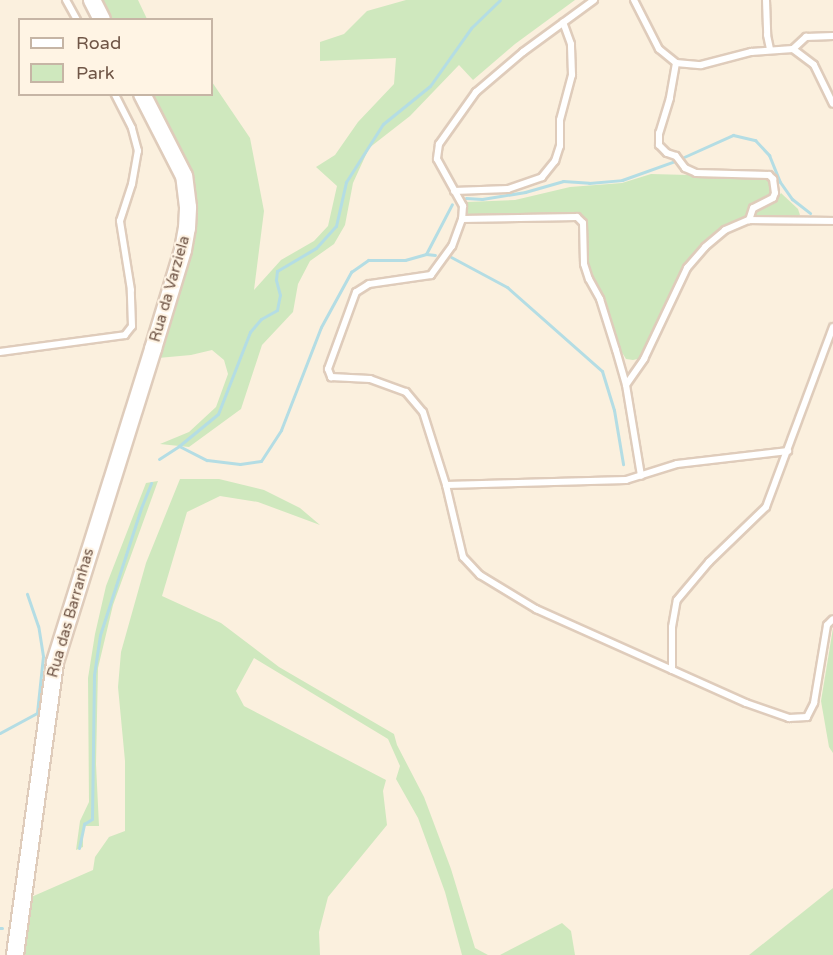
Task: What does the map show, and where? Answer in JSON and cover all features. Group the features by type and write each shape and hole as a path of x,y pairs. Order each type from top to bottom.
{"main road":[{"path":"92,0 101,18"},
{"name":"Rua da Varziela","path":"143,96 184,176 188,207 183,250 153,349"},
{"name":"Rua das Barranhas","path":"15,955 54,662 153,349"}],"lane":[{"path":"66,0 76,18"},
{"path":"594,0 523,52 476,92 439,144 437,159 463,206 462,219 452,246 431,274 369,284 356,292 328,369 332,377 370,379 406,392 423,412 446,485 463,557 480,575 536,609 746,703 789,718 807,717 814,703 827,625 833,620"},
{"path":"634,0 659,49 676,63 701,65 770,50 793,49 814,65 833,104"},
{"path":"766,0 770,50"},
{"path":"454,191 508,189 542,177 555,161 560,146 560,120 572,75 571,44 563,22"},
{"path":"793,49 806,37 833,36"},
{"path":"676,63 670,98 659,133 659,145 667,153 676,156 685,168 696,173 769,175 773,179 776,193 773,198 753,208 749,220"},
{"path":"0,351 125,335 132,326 131,290 120,221 132,184 138,152 132,128 116,96"},
{"path":"462,219 576,217 583,223 584,264 600,299 626,385 641,476"},
{"path":"626,385 644,359 687,268 705,247 725,231 749,220 833,221"},
{"path":"672,670 672,627 677,600 709,561 766,507 833,327"},
{"path":"446,485 626,480 677,464 788,451"}],"green space":[{"path":"98,0 138,0 147,18 107,18"},
{"path":"406,0 575,0 515,44 473,80 459,65 410,116 369,148 353,183 345,225 334,244 310,261 298,284 293,312 262,345 241,409 189,447 160,444 189,432 216,407 228,374 224,360 212,350 191,355 158,358 193,211 149,96 213,96 213,83 250,138 264,211 254,290 281,260 314,241 328,226 337,186 316,167 335,155 358,122 394,84 396,58 320,61 320,42 344,34 367,11"},
{"path":"651,174 767,177 771,187 770,194 751,206 748,218 698,253 642,358 626,359 609,329 609,313 588,270 587,232 579,214 468,216 467,202 515,200 570,187 622,183"},
{"path":"781,193 798,209 800,215 797,218 754,218 757,208 776,200"},
{"path":"180,479 219,479 264,490 300,508 320,525 258,502 220,496 187,512 162,596 221,623 279,667 394,734 397,745 424,797 451,869 475,948 488,955 462,955 445,892 418,818 396,779 400,766 388,739 254,658 236,691 244,706 386,780 383,791 387,825 328,897 319,932 320,955 21,955 29,898 93,870 95,857 109,837 125,831 125,761 118,687 121,652 146,563"},
{"path":"158,481 113,605 98,668 96,764 99,826 83,826 83,847 76,850 80,821 89,802 88,678 95,634 106,586 146,483"},
{"path":"833,628 833,753 829,747 821,701"},
{"path":"833,888 833,955 749,955"},
{"path":"562,923 571,931 575,955 500,955"}],"waterway":[{"path":"159,459 218,414 250,332 261,319 277,310 280,295 276,280 277,271 316,248 336,226 346,182 383,124 430,86 471,28 500,0"},
{"path":"684,157 733,135 755,140 769,155 780,182 792,199 810,213"},
{"path":"466,198 482,199 525,192 563,181 589,183 622,180 675,161"},
{"path":"179,446 207,460 240,464 261,461 281,430 321,327 351,272 368,260 405,260 426,254 452,204"},
{"path":"426,254 435,255"},
{"path":"451,257 507,287 602,371 614,410 623,464"},
{"path":"79,848 84,824 92,819 94,675 100,635 151,483"},
{"path":"0,733 37,713 43,656 38,626 27,594"}]}
